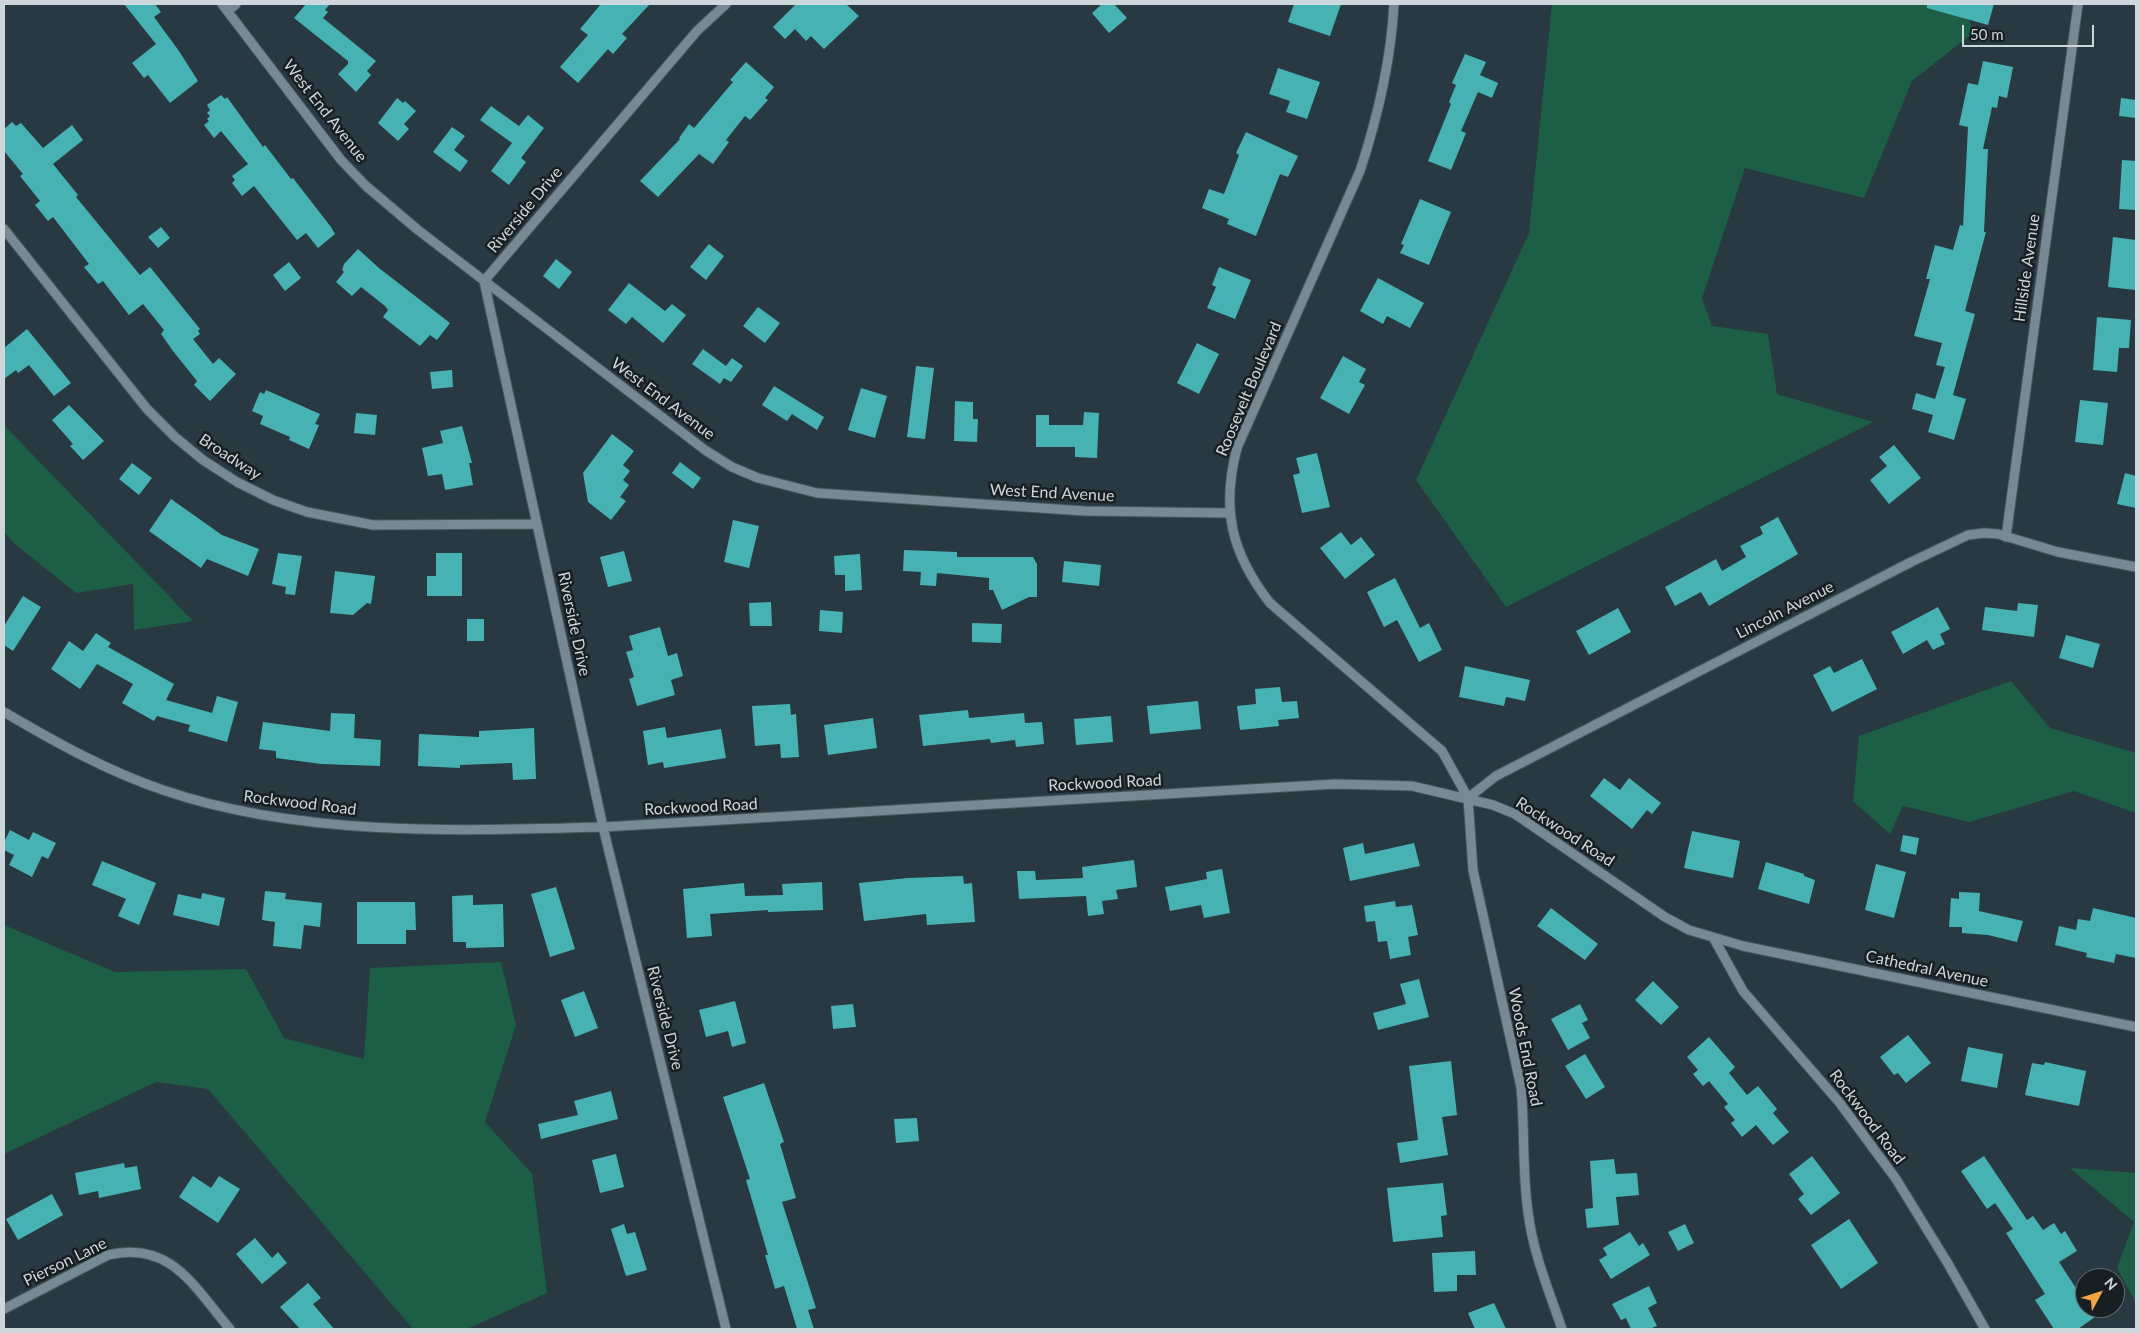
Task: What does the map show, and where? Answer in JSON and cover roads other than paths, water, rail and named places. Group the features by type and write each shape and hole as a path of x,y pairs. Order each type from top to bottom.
{"street":[{"path":"225,7 236,4"},
{"name":"Riverside Drive","path":"726,4 698,31 484,281 603,827 726,1329"},
{"name":"Roosevelt Boulevard","path":"1394,4 1386,78 1374,129 1360,171 1237,448 1231,471 1229,513 1234,539 1242,562 1254,583 1270,603 1442,751 1468,798"},
{"name":"Hillside Avenue","path":"2006,537 2078,4"},
{"name":"West End Avenue","path":"225,7 341,160 366,186 418,230 704,450 732,467 758,478 817,494 1085,511 1229,513"},
{"name":"Broadway","path":"4,228 147,409 175,437 203,460 237,482 273,500 307,512 373,525 537,524"},
{"name":"Lincoln Avenue","path":"1468,798 1496,776 1911,562 1968,535 1984,533 2006,537 2058,552 2136,568"},
{"name":"Rockwood Road","path":"4,712 75,752 164,790 232,810 328,824 522,830 603,827 1336,784 1412,786 1493,804 1515,814 1665,917 1689,930 1713,938 1743,991 1839,1102 1896,1179 1947,1262 1985,1329"},
{"name":"Woods End Road","path":"1468,798 1473,870 1521,1087 1524,1123 1524,1183 1528,1215 1544,1278 1562,1329"},
{"name":"Cathedral Avenue","path":"1713,938 1762,950 2136,1027"},
{"name":"Pierson Lane","path":"4,1309 108,1255 124,1251 144,1252 173,1264 230,1329"}]}
